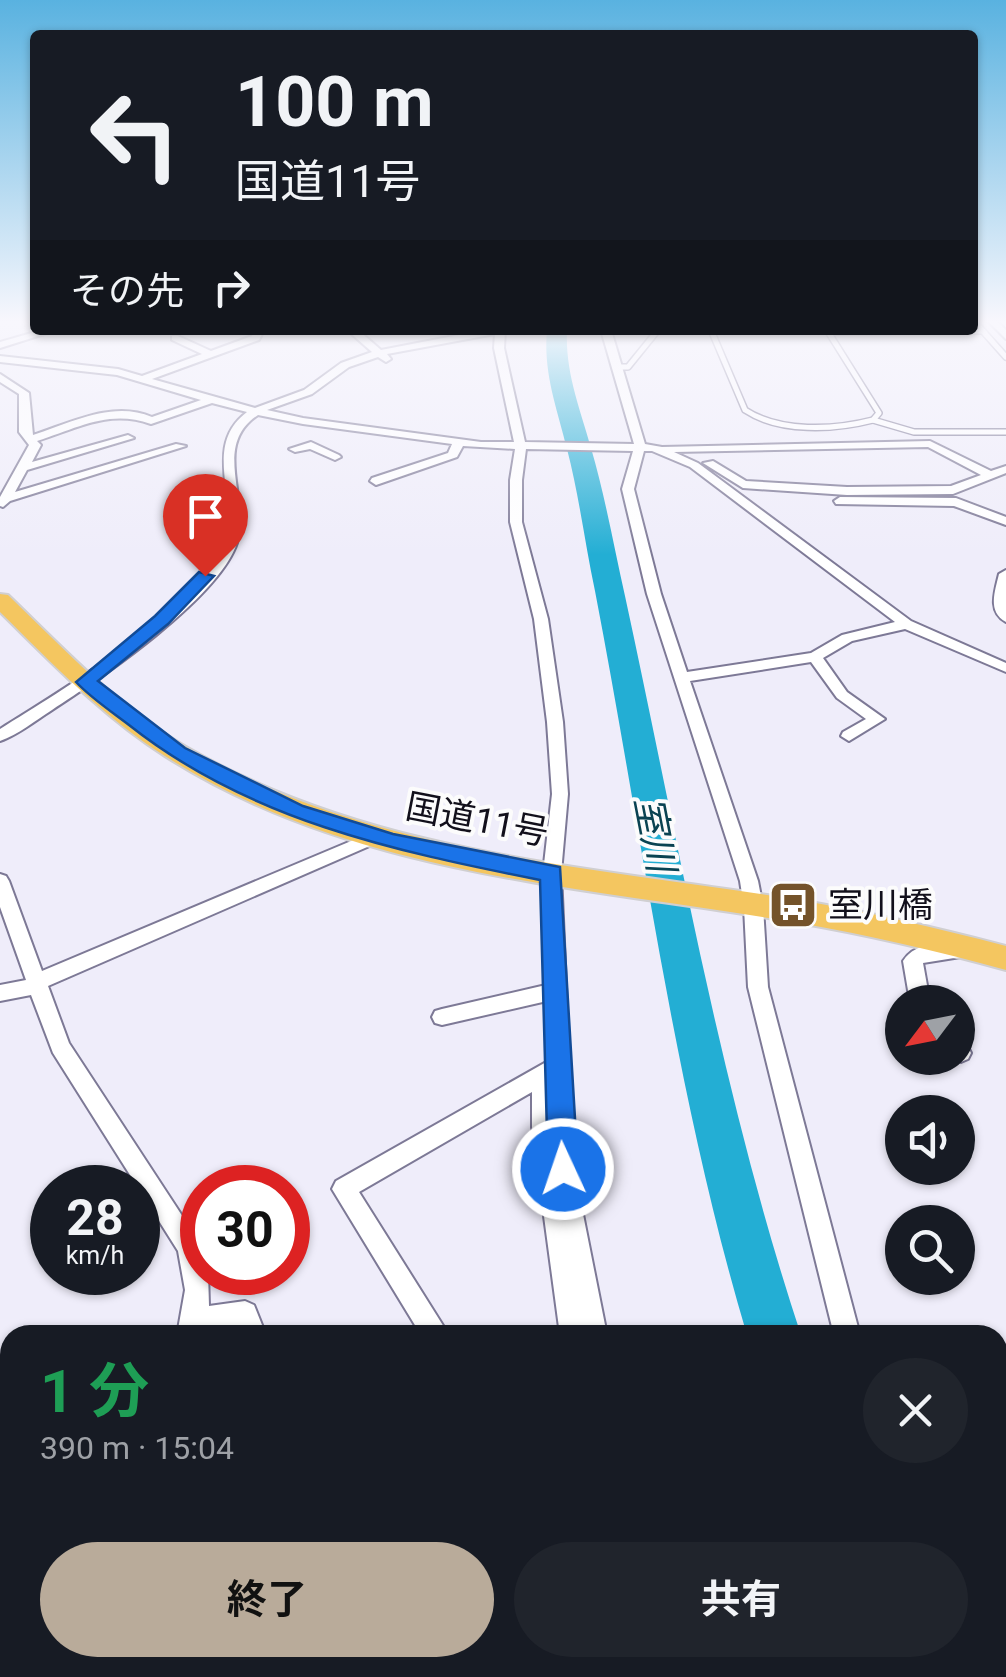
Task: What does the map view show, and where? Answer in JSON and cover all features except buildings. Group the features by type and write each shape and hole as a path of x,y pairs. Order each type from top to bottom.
{"highway":[{"name":"国道11号","path":"0,600 135,724 219,776 295,812 374,837 555,874 748,904 1006,958"}],"street":[{"path":"2,503 35,445 25,432 24,398"},
{"path":"206,398 308,422 459,442 662,450 682,457 906,624 1006,668"},
{"path":"0,736 86,682 162,620 224,555 232,540 231,439 255,412 290,398"},
{"path":"514,398 524,446 516,522 542,620 560,794 550,1070 543,1127 572,1325"},
{"path":"623,398 633,446 628,488 748,904 758,987 844,1325"},
{"path":"31,439 118,414 140,413 151,421 212,400"},
{"path":"308,422 300,447 336,456"},
{"path":"22,468 128,438"},
{"path":"376,482 454,462 459,442"},
{"path":"662,450 930,444 990,474"},
{"path":"2,503 180,446"},
{"path":"683,447 743,484 847,491 953,490 1006,469"},
{"path":"725,488 870,504 956,502 1006,521"},
{"path":"1006,574 999,600 1006,618"},
{"path":"680,678 815,658 847,638 906,624"},
{"path":"815,658 842,695 877,719 849,736"},
{"path":"0,993 35,985 374,837"},
{"path":"0,881 60,1047 188,1245 197,1269 192,1325"},
{"path":"917,985 912,961 920,954 958,954 971,948"},
{"path":"442,1017 554,991"},
{"path":"430,1325 344,1190 550,1070"},
{"path":"550,1070 563,1169 592,1325"},
{"path":"200,1325 244,1314 249,1325"}],"lane":[{"path":"740,398 754,418 780,425 874,420 914,432 1006,432"},
{"path":"870,398 879,413 874,420"}],"waterway":[{"name":"室川","path":"564,398 584,466 690,1020 741,1231 771,1325"}],"place":[{"name":"室川橋","path":"793,905"}],"route":[{"path":"205,576 162,620 86,682 135,724 178,753 295,812 391,842 552,873 563,1169"}]}
